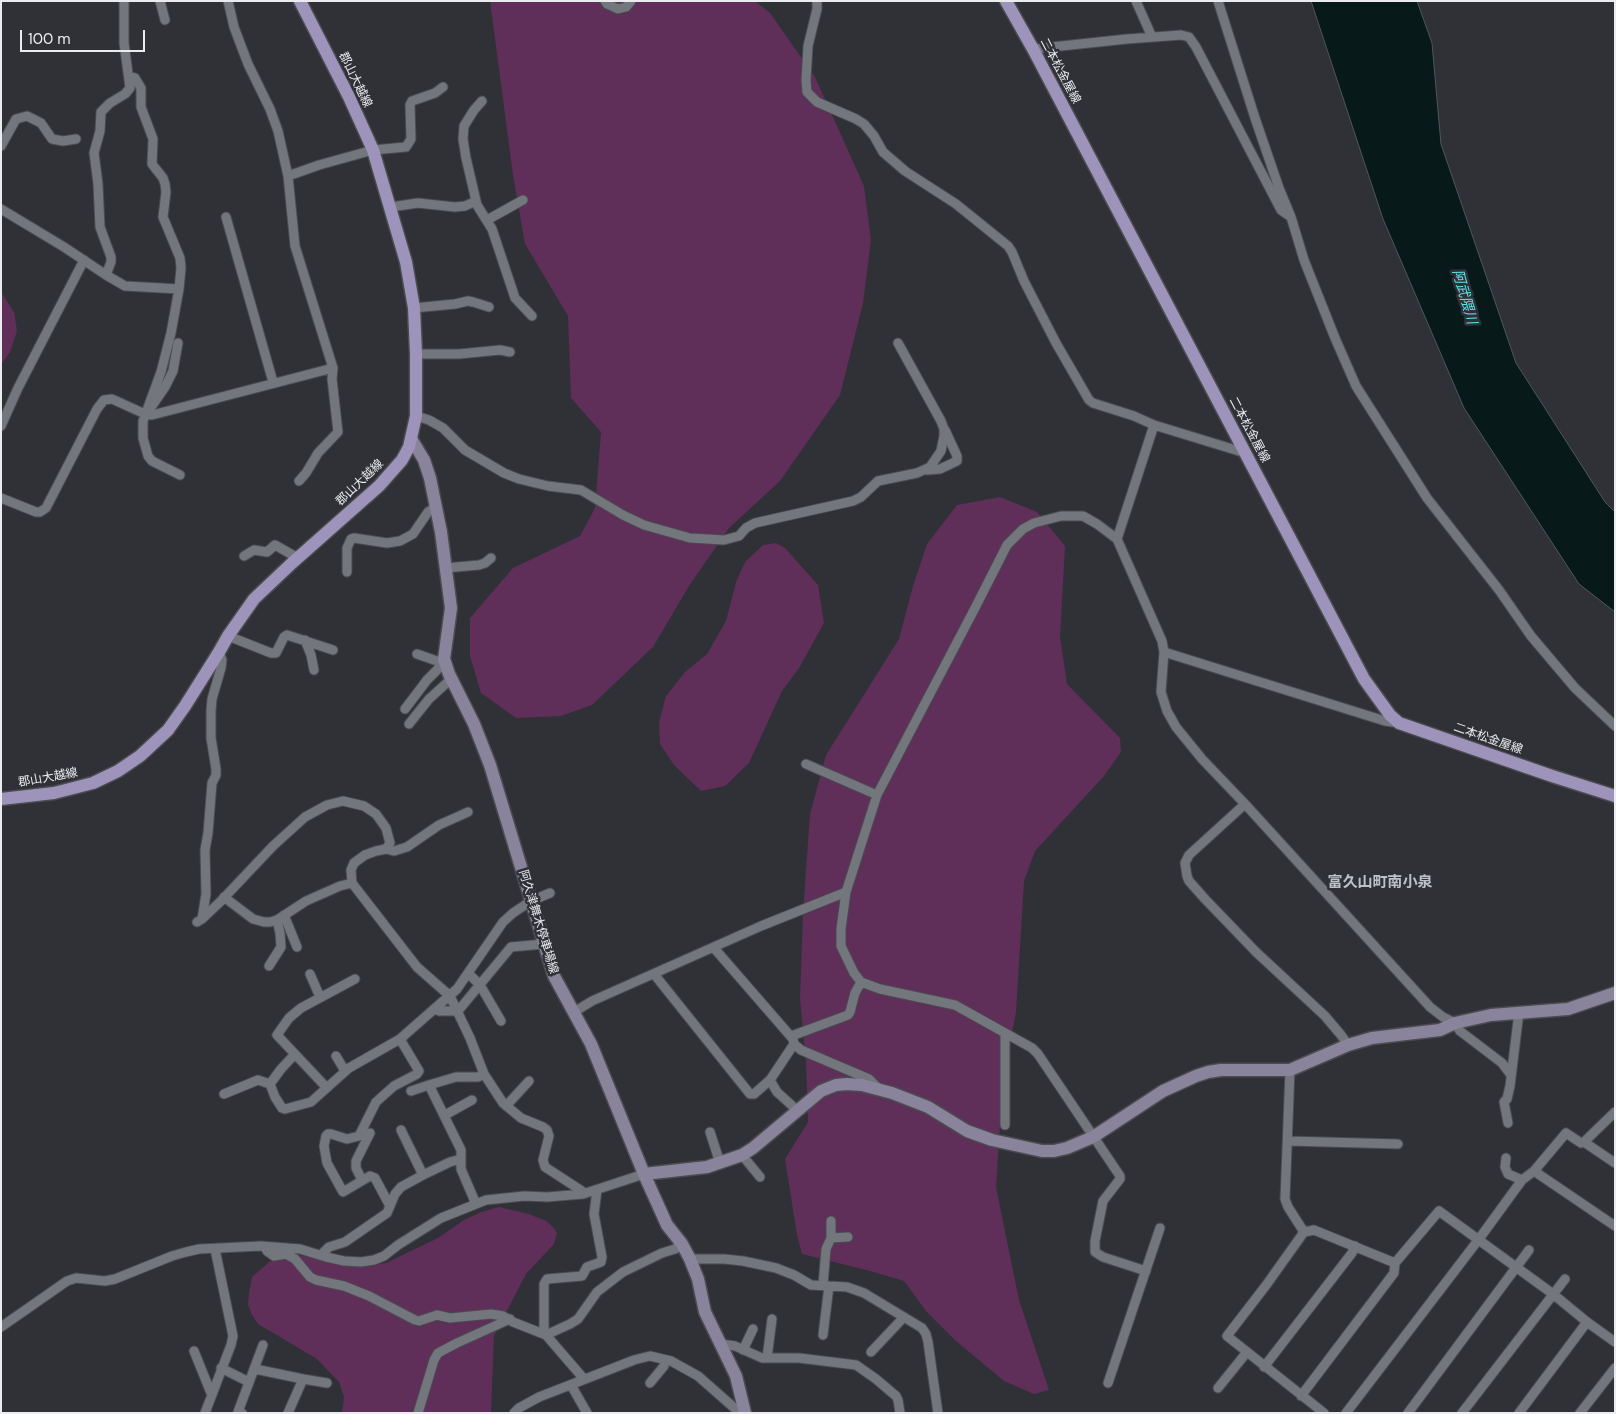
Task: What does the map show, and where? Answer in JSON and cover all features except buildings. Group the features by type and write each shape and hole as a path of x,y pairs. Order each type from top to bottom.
{"main road":[{"name":"郡山大越線","path":"1,799 54,793 93,783 140,756 168,730 254,598 388,476 402,460 412,440 416,416 416,354 414,308 406,262 373,150 349,97 300,1"},
{"name":"二本松金屋線","path":"1006,1 1364,679 1390,715 1399,723 1615,796"},
{"name":"阿久津舞木停車場線","path":"412,440 424,460 436,507 451,608 445,662 451,679 488,757 554,976 591,1044 667,1225 682,1244 690,1259 698,1280 705,1312 736,1376 745,1413"},
{"path":"644,1174 707,1167 742,1155 754,1148 822,1092 836,1085 846,1084 862,1085 892,1092 928,1107 967,1131 1001,1142 1042,1151 1054,1151 1067,1148 1093,1137 1164,1091 1196,1076 1221,1070 1290,1070 1348,1045 1372,1038 1440,1030 1455,1023 1491,1015 1568,1010 1615,993"}],"street":[{"path":"106,275 111,257 100,227 94,152 100,131 100,112 110,103 128,92 130,86 124,43 124,1"},
{"path":"160,1 165,20"},
{"path":"228,1 234,27 248,64 270,109 278,131 288,176 295,246 333,368 332,379 338,432 318,453 299,481"},
{"path":"605,1 618,10 626,7 631,1"},
{"path":"817,1 808,46 806,80 807,90 812,99 864,124 874,136 883,152 911,175 956,204 1008,246 1056,343 1090,400 1093,403 1134,416 1154,425 1239,451 1244,450"},
{"path":"1136,1 1152,37"},
{"path":"1218,1 1255,118 1311,279 1356,386 1427,498 1499,590 1536,642 1575,688 1615,726"},
{"path":"1033,49 1186,35 1193,41 1281,210 1291,217"},
{"path":"129,76 134,78 141,88 141,107 153,139 152,164 166,184 163,217 180,258 181,268 171,332 161,372 143,421 143,438 148,456 180,475"},
{"path":"288,176 373,150 406,147 411,139 410,105 412,101 435,93 443,87"},
{"path":"482,101 469,117 462,133 466,158 476,201 487,220 515,298 532,316"},
{"path":"1,146 16,118 27,116 41,123 52,139 63,141 76,139"},
{"path":"487,220 523,200"},
{"path":"390,207 418,203 455,207 465,206 476,201"},
{"path":"1,209 125,286 179,289"},
{"path":"226,217 274,382"},
{"path":"1,426 18,388 84,260"},
{"path":"414,308 468,302 489,307"},
{"path":"145,414 156,401 173,371 178,343"},
{"path":"416,416 429,420 442,428 465,450 504,473 548,486 581,490 644,525 690,538 724,540 739,536 746,528 755,523 853,501 878,481 940,469 956,461 957,456 941,421 898,343"},
{"path":"416,354 459,354 500,350 510,352"},
{"path":"1,498 36,512 46,508 97,409 104,400 112,399 145,414 152,415 333,368"},
{"path":"1117,539 1154,425"},
{"path":"927,470 937,459 944,436 944,429"},
{"path":"348,572 347,548 351,540 354,538 387,543 400,541 413,534 428,512 436,507"},
{"path":"1146,1271 1103,1257 1095,1252 1095,1241 1103,1201 1120,1179 1120,1176 1038,1054 1032,1048 955,1006 887,991 861,982 854,973 841,946 846,892 877,795 1007,545 1034,523 1061,516 1082,516 1098,524 1117,539 1162,641 1164,652 1161,692 1167,711 1176,727 1202,759 1430,1007 1455,1023 1460,1031 1502,1063 1511,1075"},
{"path":"244,556 254,550 267,552 275,545 298,558"},
{"path":"444,568 479,565 491,558"},
{"path":"228,636 274,654 287,635 333,650"},
{"path":"305,640 314,670"},
{"path":"219,652 222,668 212,699 211,711 211,738 216,775 212,783 205,850 206,894 200,921 273,846 305,818 331,803 350,802 364,806 376,814 390,836 390,843 386,849"},
{"path":"1164,652 1384,721 1399,723"},
{"path":"417,654 445,662"},
{"path":"406,709 427,680 445,662"},
{"path":"409,724 429,699 451,679"},
{"path":"806,764 877,795"},
{"path":"1245,804 1189,854 1185,862 1189,881 1256,952 1325,1016 1348,1045"},
{"path":"468,812 439,824 406,847 394,851 386,849 365,855 354,863 351,870 352,882 417,967 450,996 484,1074 506,1106 521,1118 546,1128 549,1136 544,1164 548,1169 582,1191 583,1194"},
{"path":"224,897 253,919 264,922 281,918 306,901 352,882"},
{"path":"574,1012 592,1001 761,926 846,892"},
{"path":"270,1084 282,1108 285,1109 311,1102 345,1071 400,1040 436,1009 457,989 503,922 531,900 550,894"},
{"path":"281,918 297,946"},
{"path":"269,966 281,947 281,918"},
{"path":"436,1009 439,1011 458,1011 512,947 544,944"},
{"path":"714,948 801,1050 869,1079 879,1089"},
{"path":"468,973 480,985 501,1021"},
{"path":"310,974 320,997"},
{"path":"654,974 750,1094 754,1094 770,1080 793,1041 794,1035 850,1012 855,993 861,982"},
{"path":"326,1088 277,1035 300,1008 355,979"},
{"path":"1508,1123 1504,1102 1509,1093 1520,1012"},
{"path":"1005,1033 1005,1125"},
{"path":"390,1206 375,1178 370,1176 343,1192 327,1163 324,1146 328,1134 347,1139 359,1136 376,1102 394,1086 417,1074 418,1071 400,1040"},
{"path":"270,1084 295,1054"},
{"path":"336,1056 345,1071"},
{"path":"1290,1070 1285,1199 1304,1232"},
{"path":"411,1091 456,1077 478,1077 484,1074"},
{"path":"224,1094 258,1080 270,1084"},
{"path":"770,1080 777,1092 798,1111"},
{"path":"506,1106 530,1081"},
{"path":"430,1085 461,1150 461,1169 476,1204"},
{"path":"445,1115 472,1100"},
{"path":"1346,1413 1522,1180 1534,1171 1566,1133 1581,1144 1615,1112"},
{"path":"401,1130 423,1175"},
{"path":"710,1132 720,1163"},
{"path":"362,1180 356,1168 356,1161 370,1133"},
{"path":"1288,1141 1398,1144"},
{"path":"1584,1142 1615,1163"},
{"path":"742,1155 760,1178"},
{"path":"1506,1158 1505,1167 1508,1174 1522,1180"},
{"path":"321,1255 329,1247 345,1242 387,1213 397,1191 401,1187 450,1162 461,1159"},
{"path":"1534,1171 1615,1226"},
{"path":"1,1327 66,1281 76,1278 105,1281 115,1279 172,1256 199,1249 265,1247 300,1249 333,1259 361,1262 380,1258 441,1218 486,1200 583,1194 644,1174"},
{"path":"584,1380 546,1335 544,1329 544,1284 547,1279 582,1276 587,1267 601,1262 602,1257 594,1214 597,1190"},
{"path":"1301,1396 1394,1272 1395,1263 1439,1210 1615,1342"},
{"path":"823,1335 826,1249 831,1238 831,1221"},
{"path":"1108,1383 1160,1228"},
{"path":"1324,1413 1227,1336 1268,1284 1304,1232 1314,1230 1395,1263"},
{"path":"831,1238 848,1237"},
{"path":"265,1247 274,1256 286,1254 295,1259 310,1277 316,1280 344,1286 369,1296 415,1320 437,1315 450,1318 491,1314 510,1319 513,1322 546,1335 578,1319 596,1292 623,1272 662,1252 675,1249 682,1244"},
{"path":"1264,1367 1355,1246"},
{"path":"205,1413 233,1336 215,1249"},
{"path":"1408,1413 1529,1250"},
{"path":"690,1259 743,1261 776,1268 794,1275 811,1285 847,1287 864,1293 922,1328 926,1334 938,1413"},
{"path":"1462,1413 1565,1279"},
{"path":"871,1352 904,1317"},
{"path":"418,1413 434,1360 438,1353 510,1319"},
{"path":"767,1358 772,1319"},
{"path":"1519,1413 1587,1322"},
{"path":"744,1350 753,1329"},
{"path":"721,1344 736,1346 762,1358 799,1358 856,1365 896,1396 900,1413"},
{"path":"242,1413 238,1412 263,1345"},
{"path":"194,1351 211,1393"},
{"path":"1218,1388 1247,1352"},
{"path":"514,1413 519,1408 539,1397 634,1360 650,1356 661,1357 680,1365 698,1376 740,1413"},
{"path":"650,1383 664,1366"},
{"path":"221,1368 249,1382"},
{"path":"1580,1413 1615,1368"},
{"path":"255,1369 327,1383"},
{"path":"288,1413 303,1379"},
{"path":"571,1385 587,1413"}],"shaded area":[{"path":"490,1 755,1 770,13 815,77 864,186 871,240 863,303 840,395 780,481 729,528 689,586 653,647 592,705 561,716 516,718 481,693 470,656 470,618 513,568 580,536 595,508 601,432 571,398 568,316 525,244 513,175"},
{"path":"1,292 14,312 17,331 10,352 1,365"},
{"path":"1000,497 1037,512 1065,546 1060,637 1067,684 1120,738 1121,752 1104,776 1035,851 1024,881 1016,1012 1003,1079 996,1187 1019,1300 1049,1390 1034,1394 1004,1381 956,1341 926,1311 904,1281 802,1254 797,1235 785,1159 808,1122 806,1063 800,998 803,913 810,814 826,755 899,639 913,586 927,544 957,505"},
{"path":"776,543 785,548 818,585 824,623 799,668 782,691 749,763 725,786 701,791 674,765 660,744 659,722 666,696 685,672 707,654 726,621 736,582 745,562 763,545"},
{"path":"499,1207 529,1214 546,1221 557,1233 554,1244 526,1274 494,1336 491,1413 342,1413 344,1397 339,1382 317,1359 258,1324 252,1315 248,1305 252,1277 269,1262 283,1257 299,1255 334,1263 368,1265 386,1263 438,1238 464,1220 481,1212"}],"water":[{"name":"阿武隈川","path":"1311,1 1417,1 1432,43 1441,144 1516,363 1605,502 1615,512 1615,612 1579,584 1464,408 1383,219"}],"district":[{"name":"富久山町南小泉","path":"1380,883"}]}
